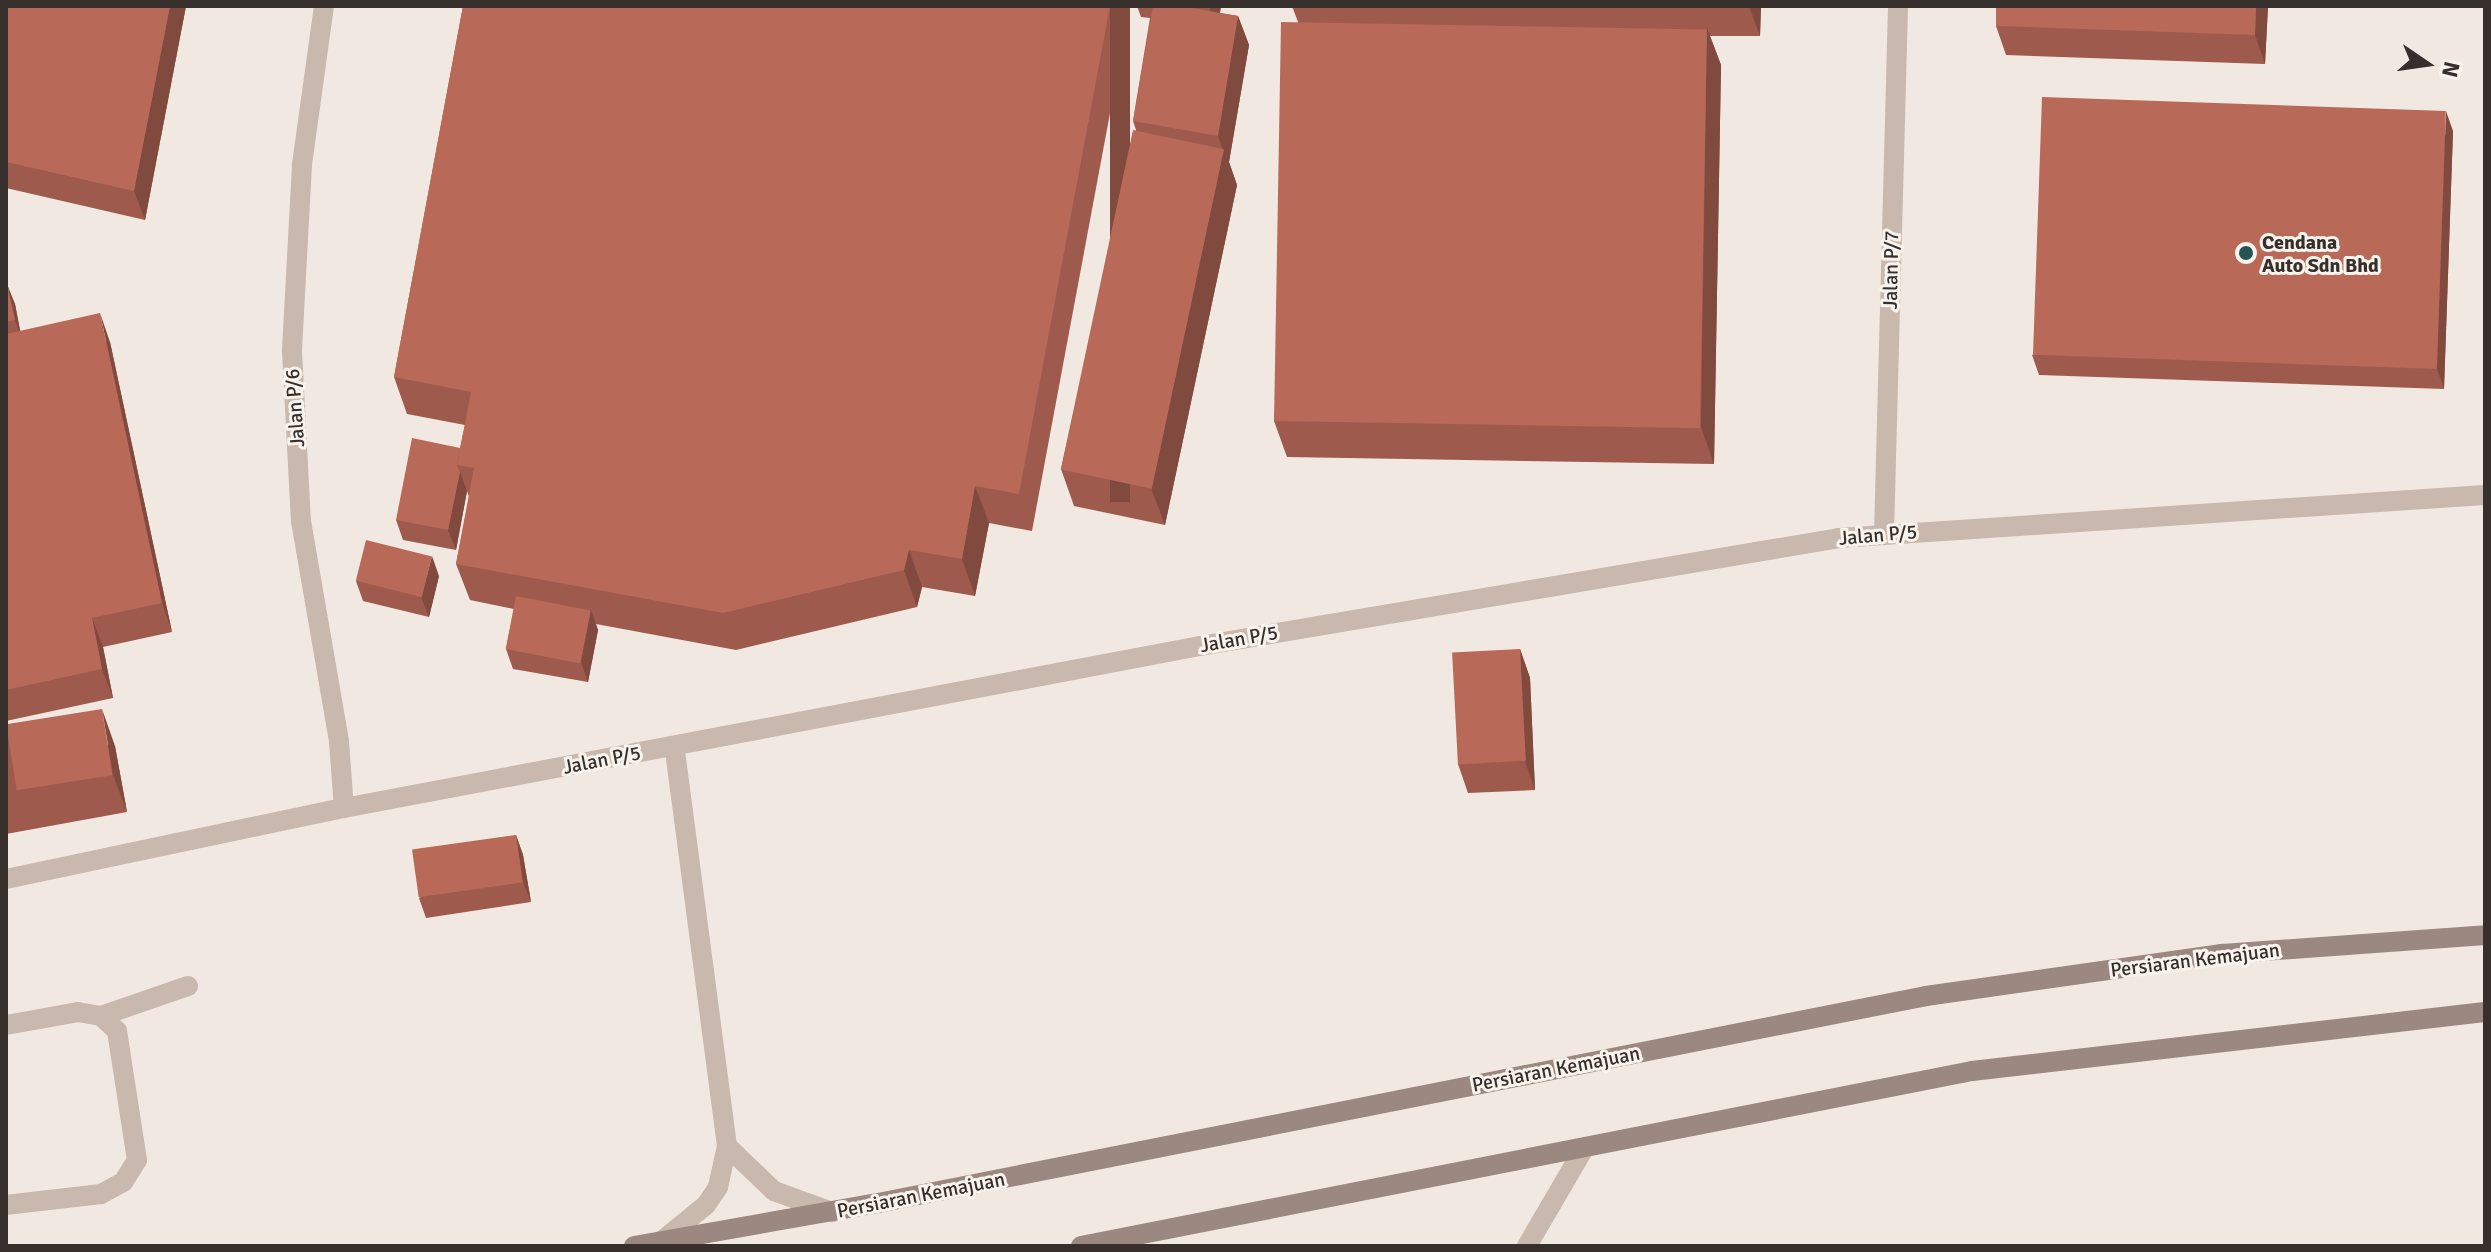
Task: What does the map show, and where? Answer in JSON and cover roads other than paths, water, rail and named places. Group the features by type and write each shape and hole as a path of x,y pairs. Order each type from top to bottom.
{"main road":[{"name":"Persiaran Kemajuan","path":"634,1246 832,1212 1926,996 2222,954 2485,935"},
{"path":"1081,1246 1583,1150 1972,1071 2485,1012"}],"street":[{"name":"Jalan P/6","path":"324,6 302,165 292,351 301,521 339,742 344,808"},
{"name":"Jalan P/7","path":"1884,534 1898,6"},
{"name":"Jalan P/5","path":"6,879 344,808 1556,582 1884,534 2485,495"},
{"path":"663,1240 706,1205 718,1187 727,1146 674,746"},
{"path":"6,1025 78,1012 101,1016 188,986"},
{"path":"6,1205 101,1194 123,1182 137,1160 117,1031 101,1016"},
{"path":"727,1146 774,1191 832,1212"},
{"path":"1530,1245 1583,1150"}],"place":[{"name":"Cendana Auto Sdn Bhd","path":"2246,253"}]}
